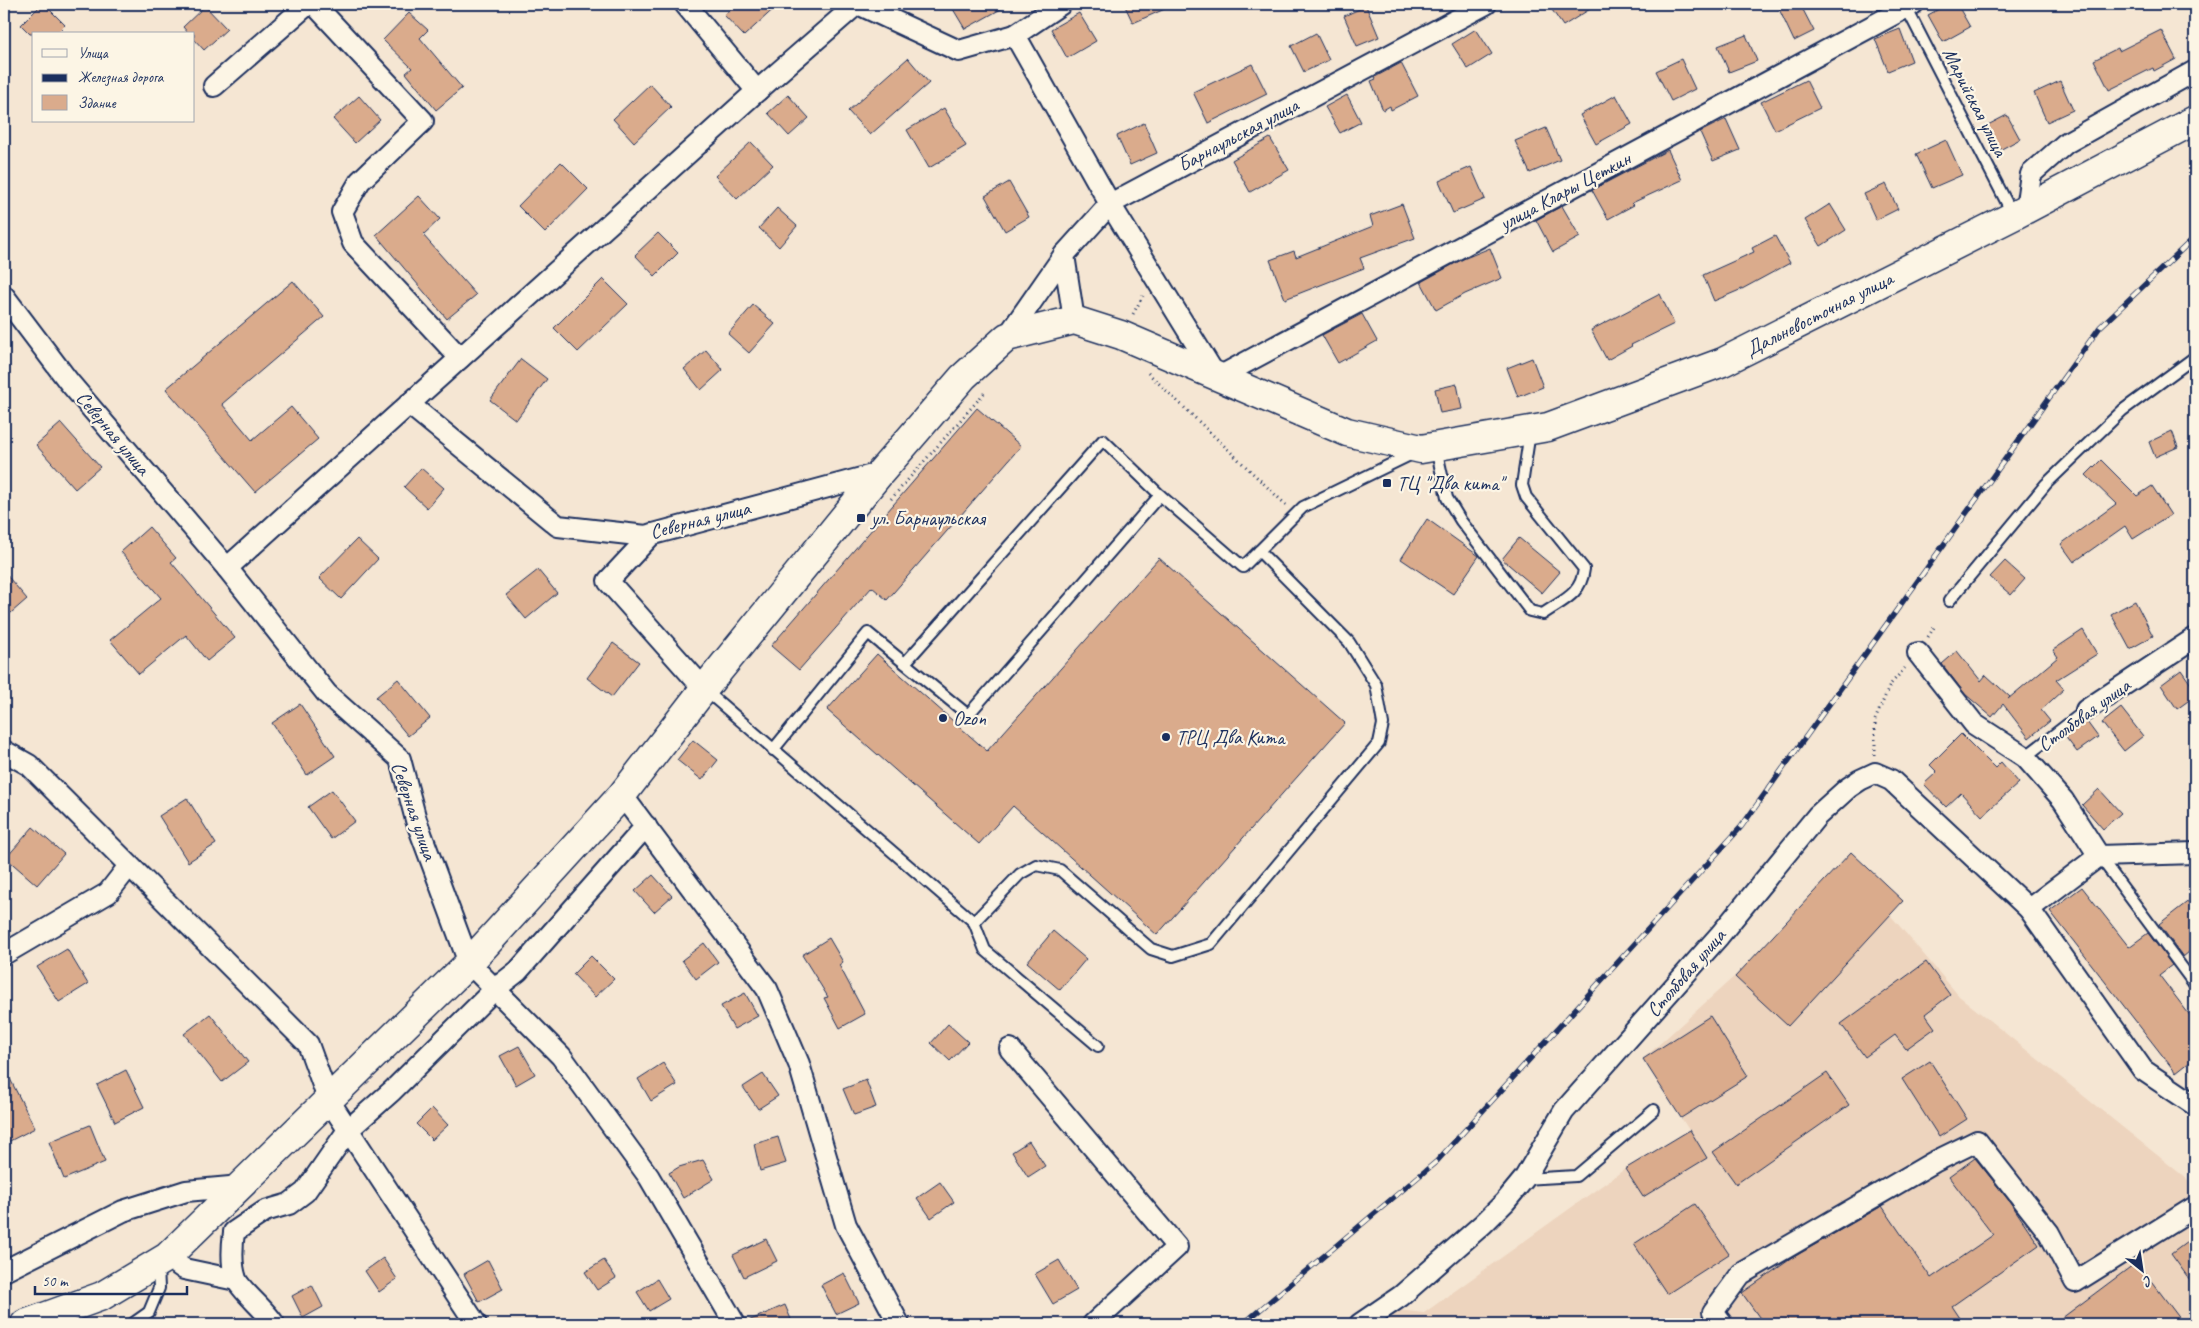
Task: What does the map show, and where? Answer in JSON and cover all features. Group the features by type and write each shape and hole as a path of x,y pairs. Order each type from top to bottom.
{"street":[{"path":"214,86 308,4"},
{"path":"314,4 423,121 360,182 342,212 353,243 460,358"},
{"path":"685,4 757,91"},
{"path":"227,568 757,91 858,4 959,51 1015,35 1061,4"},
{"name":"Барнаульская улица","path":"1007,338 1064,255 1110,204 1486,4"},
{"name":"улица Клары Цеткин","path":"1217,378 1908,5"},
{"path":"1015,35 1110,204 1217,378"},
{"path":"2020,213 2031,174 2066,143 2195,71"},
{"name":"Дальневосточная улица","path":"1428,448 1548,427 1723,362 2020,213 2195,120"},
{"path":"1064,255 1074,320"},
{"name":"Северная улица","path":"4,296 69,382 227,568 327,694 400,758 416,820 469,963"},
{"path":"25,1324 102,1296 162,1261 469,963 622,795 704,689 880,474 963,377 1007,338 1074,320 1121,335 1217,378 1347,432 1428,448"},
{"name":"Северная улица","path":"409,404 558,526 646,536 880,474"},
{"path":"652,534 608,581 704,689"},
{"name":"Столбовая улица","path":"2086,710 2195,638"},
{"path":"1918,653 1974,724 2025,757"},
{"path":"4,751 29,765 308,1044 328,1099 476,1324"},
{"name":"Столбовая улица","path":"2025,757 2063,800 2099,856"},
{"path":"1875,773 1891,780 2029,909 2143,1070 2195,1106"},
{"name":"Столбовая улица","path":"1360,1324 1401,1296 1483,1224 1505,1202 1524,1179 1564,1111 1719,936 1817,816 1848,788 1875,773"},
{"path":"622,795 767,989 799,1064 846,1225 899,1324"},
{"path":"236,1280 232,1251 234,1232 265,1211 289,1204 305,1192 348,1130 392,1091 495,989 518,971 646,826"},
{"path":"2029,909 2099,856 2195,853"},
{"path":"4,954 108,893 129,866"},
{"path":"469,963 561,1056 649,1177 735,1324"},
{"path":"1010,1049 1177,1247 1093,1324"},
{"path":"1722,1324 1713,1312 1741,1274 1934,1162 1977,1141 2049,1233 2075,1282 2195,1207"},
{"path":"4,1271 123,1211 186,1191 241,1186"},
{"path":"162,1261 184,1269 236,1280 270,1316 274,1324"}],"lane":[{"name":"Марийская улица","path":"1908,5 2020,213"},
{"path":"1949,601 2046,484 2123,410 2195,357"},
{"path":"905,664 1103,440 1160,495 1243,567 1303,507 1428,448 1447,498 1461,521 1530,611 1543,614 1576,591 1582,582 1584,569 1526,497 1522,485 1531,430"},
{"path":"773,750 868,633 968,715 1160,495"},
{"path":"974,922 1020,874 1036,864 1060,870 1151,949 1173,956 1211,944 1378,744 1383,724 1376,685 1349,642 1259,551"},
{"path":"704,689 974,922 985,950 1098,1046"},
{"name":"Столбовая улица","path":"2025,757 2086,710"},
{"path":"2099,856 2192,973 2195,985"},
{"path":"1524,1179 1576,1176 1654,1110"},
{"path":"132,1324 149,1312 159,1288 162,1261"}],"path":[{"path":"1121,335 1154,276"},
{"path":"1144,370 1296,514"},
{"path":"888,501 893,498 988,388"},
{"path":"1875,773 1875,720 1890,686 1918,653"}],"shaded area":[{"path":"1852,870 1959,996 2192,1183 2195,1187 2195,1324 1377,1324 1398,1310 1424,1313 1625,1169 1689,1130 1643,1059"}],"building":[{"path":"44,4 65,25 58,32 32,32 30,34 21,25"},
{"path":"736,4 779,4 744,36 724,15"},
{"path":"950,4 1010,4 965,29"},
{"path":"1124,4 1176,4 1133,23"},
{"path":"1548,4 1598,4 1563,26"},
{"path":"1790,4 1800,4 1814,31 1794,41 1779,9"},
{"path":"1948,4 1957,4 1970,27 1943,42 1928,15"},
{"path":"205,6 227,29 204,50 195,40 195,32 187,32 183,27"},
{"path":"1366,6 1379,37 1357,46 1344,16"},
{"path":"409,13 428,30 420,38 462,88 436,110 406,73 412,68 383,40"},
{"path":"1079,13 1096,41 1067,58 1051,29"},
{"path":"1476,29 1492,54 1468,69 1452,44"},
{"path":"1900,29 1912,61 1888,71 1875,39"},
{"path":"2161,30 2176,59 2154,71 2153,68 2109,90 2094,60 2118,48 2119,51"},
{"path":"1316,33 1329,60 1304,72 1291,46"},
{"path":"1746,35 1757,61 1729,72 1718,46"},
{"path":"908,58 929,83 870,135 848,111"},
{"path":"1681,59 1695,89 1671,101 1656,71"},
{"path":"1401,63 1418,96 1391,110 1390,106 1383,110 1371,81"},
{"path":"1252,64 1267,94 1208,123 1193,92"},
{"path":"1806,80 1820,108 1775,130 1761,102"},
{"path":"2060,81 2073,110 2047,122 2034,93"},
{"path":"650,84 671,107 634,142 613,119"},
{"path":"788,95 809,118 789,136 768,113"},
{"path":"1347,95 1361,122 1340,133 1325,107"},
{"path":"1616,95 1632,124 1596,144 1580,115"},
{"path":"359,96 380,120 355,143 333,119"},
{"path":"944,108 966,146 929,168 907,130"},
{"path":"2007,115 2020,139 1996,152 1982,128"},
{"path":"1726,119 1740,150 1713,161 1700,132"},
{"path":"1144,123 1157,153 1130,165 1117,136"},
{"path":"1546,128 1560,160 1530,173 1515,141"},
{"path":"1270,138 1289,170 1250,192 1232,160"},
{"path":"1946,140 1962,175 1932,188 1916,154"},
{"path":"751,142 773,165 737,199 715,176"},
{"path":"1668,150 1682,180 1632,203 1634,205 1608,219 1592,190"},
{"path":"561,162 588,189 545,233 518,206"},
{"path":"1471,167 1485,199 1453,213 1439,181"},
{"path":"1009,182 1029,217 1005,231 985,196"},
{"path":"1886,184 1898,209 1876,220 1864,194"},
{"path":"419,196 440,219 423,235 476,295 447,319 376,235"},
{"path":"1402,204 1415,238 1360,258 1364,268 1285,299 1270,260 1294,251 1296,257 1373,226 1370,216"},
{"path":"1830,204 1846,230 1821,246 1805,220"},
{"path":"1562,206 1580,237 1553,252 1536,220"},
{"path":"777,208 797,226 779,247 759,228"},
{"path":"658,233 678,253 655,276 635,255"},
{"path":"1775,236 1790,263 1742,289 1714,301 1703,275 1754,252 1752,248"},
{"path":"1490,248 1502,278 1465,294 1436,310 1421,282 1463,259"},
{"path":"603,279 628,304 578,352 554,328"},
{"path":"293,281 324,317 222,404 252,440 291,407 318,439 255,492 166,389"},
{"path":"1660,294 1674,324 1631,345 1607,360 1591,330"},
{"path":"753,305 775,324 749,353 728,334"},
{"path":"1362,314 1377,341 1338,363 1322,335"},
{"path":"706,350 723,370 701,390 684,369"},
{"path":"1532,358 1543,387 1518,397 1507,368"},
{"path":"521,359 547,379 516,420 490,400"},
{"path":"1457,384 1462,409 1440,413 1435,389"},
{"path":"977,408 1021,446 887,600 872,587 799,670 771,646"},
{"path":"61,423 100,467 75,489 36,445"},
{"path":"2172,431 2178,447 2155,457 2149,442"},
{"path":"2101,460 2137,496 2152,486 2171,515 2133,539 2125,526 2074,562 2061,544 2116,504 2086,475"},
{"path":"421,468 444,488 427,508 404,487"},
{"path":"1427,519 1479,556 1453,594 1401,559"},
{"path":"149,527 176,558 171,562 235,638 207,661 186,635 139,674 110,640 161,598 121,552"},
{"path":"1519,538 1560,572 1542,593 1502,559"},
{"path":"357,539 378,559 341,599 319,578"},
{"name":"ТРЦ Два Кита","path":"1159,558 1345,723 1157,935 1013,806 979,844 827,710 877,654 987,751"},
{"path":"2005,561 2025,579 2011,595 1990,577"},
{"path":"538,570 557,593 526,619 506,595"},
{"path":"4,572 27,599 4,619"},
{"path":"2135,601 2153,636 2130,649 2111,614"},
{"path":"2083,630 2097,654 2056,680 2064,689 2041,710 2050,721 2029,738 2003,704 1992,717 1965,694 1942,664 1957,651 1981,681 1986,675 2010,697 2008,699 2058,657 2053,650"},
{"path":"613,643 639,662 612,697 587,678"},
{"path":"2181,670 2195,690 2195,696 2177,709 2161,685"},
{"path":"398,679 430,718 408,736 376,697"},
{"path":"300,704 335,756 307,775 272,723"},
{"path":"2121,708 2143,736 2124,751 2102,723"},
{"path":"2083,721 2087,722 2098,737 2077,752 2064,735"},
{"path":"1961,734 1995,768 2001,762 2019,783 1982,816 1961,793 1946,807 1924,784 1937,772 1930,765"},
{"path":"693,740 718,760 702,780 677,760"},
{"path":"2099,789 2121,813 2103,829 2082,805"},
{"path":"332,790 355,821 331,839 308,807"},
{"path":"187,798 216,844 188,862 159,816"},
{"path":"33,827 64,854 37,885 6,858"},
{"path":"1851,852 1903,901 1788,1026 1735,977"},
{"path":"653,875 672,896 654,912 635,891"},
{"path":"2082,887 2129,947 2148,933 2172,965 2159,975 2195,1022 2195,1058 2176,1073 2050,911"},
{"path":"2195,896 2195,947 2183,957 2159,924"},
{"path":"1053,931 1086,959 1060,990 1027,962"},
{"path":"829,938 843,962 839,965 865,1014 840,1028 824,998 828,997 802,955"},
{"path":"704,943 718,962 696,979 682,960"},
{"path":"67,949 88,984 59,1002 37,967"},
{"path":"591,956 614,979 595,997 573,974"},
{"path":"1926,962 1950,995 1925,1014 1935,1028 1906,1049 1895,1035 1865,1057 1841,1024"},
{"path":"745,993 758,1016 734,1029 721,1006"},
{"path":"210,1014 248,1062 222,1082 184,1034"},
{"path":"1710,1016 1748,1076 1681,1118 1643,1059"},
{"path":"948,1024 968,1042 950,1061 931,1043"},
{"path":"519,1046 535,1074 516,1085 500,1056"},
{"path":"1930,1061 1967,1119 1939,1137 1902,1079"},
{"path":"663,1063 677,1085 651,1101 638,1079"},
{"path":"4,1067 35,1128 4,1144"},
{"path":"126,1070 144,1107 115,1122 97,1085"},
{"path":"1827,1073 1849,1105 1736,1184 1713,1152"},
{"path":"763,1074 778,1096 758,1109 743,1087"},
{"path":"866,1080 876,1107 854,1115 843,1089"},
{"path":"432,1108 448,1125 432,1140 416,1124"},
{"path":"90,1125 105,1162 64,1179 49,1142"},
{"path":"1690,1130 1707,1158 1643,1197 1625,1169"},
{"path":"778,1137 786,1163 760,1171 754,1144"},
{"path":"1029,1141 1045,1166 1028,1177 1012,1152"},
{"path":"1975,1158 2010,1202 2039,1245 1952,1306 1964,1324 1764,1324 1742,1293 1792,1258 1882,1206 1931,1278 1993,1235 1949,1177"},
{"path":"703,1160 714,1179 683,1198 669,1173 679,1167"},
{"path":"940,1182 954,1202 931,1218 917,1198"},
{"path":"1695,1204 1729,1254 1667,1294 1634,1244"},
{"path":"2195,1236 2195,1287 2171,1254"},
{"path":"766,1239 777,1261 744,1277 733,1255"},
{"path":"383,1258 397,1279 379,1292 365,1271"},
{"path":"488,1260 503,1289 479,1302 464,1274"},
{"path":"604,1260 616,1278 597,1290 585,1272"},
{"path":"1059,1260 1077,1290 1053,1304 1035,1274"},
{"path":"2137,1262 2184,1324 2054,1324"},
{"path":"844,1273 859,1303 836,1314 821,1285"},
{"path":"657,1279 669,1299 649,1311 637,1292"},
{"path":"312,1285 323,1307 303,1318 292,1296"},
{"path":"785,1305 793,1324 747,1324 746,1322"}],"railway":[{"path":"1243,1324 1437,1161 1741,827 2100,327 2195,237"}],"place":[{"name":"ТЦ \"Два кита\"","path":"1387,483"},
{"name":"ул. Барнаульская","path":"861,518"},
{"name":"Ozon","path":"943,718"},
{"name":"ТРЦ Два Кита","path":"1166,737"}]}
